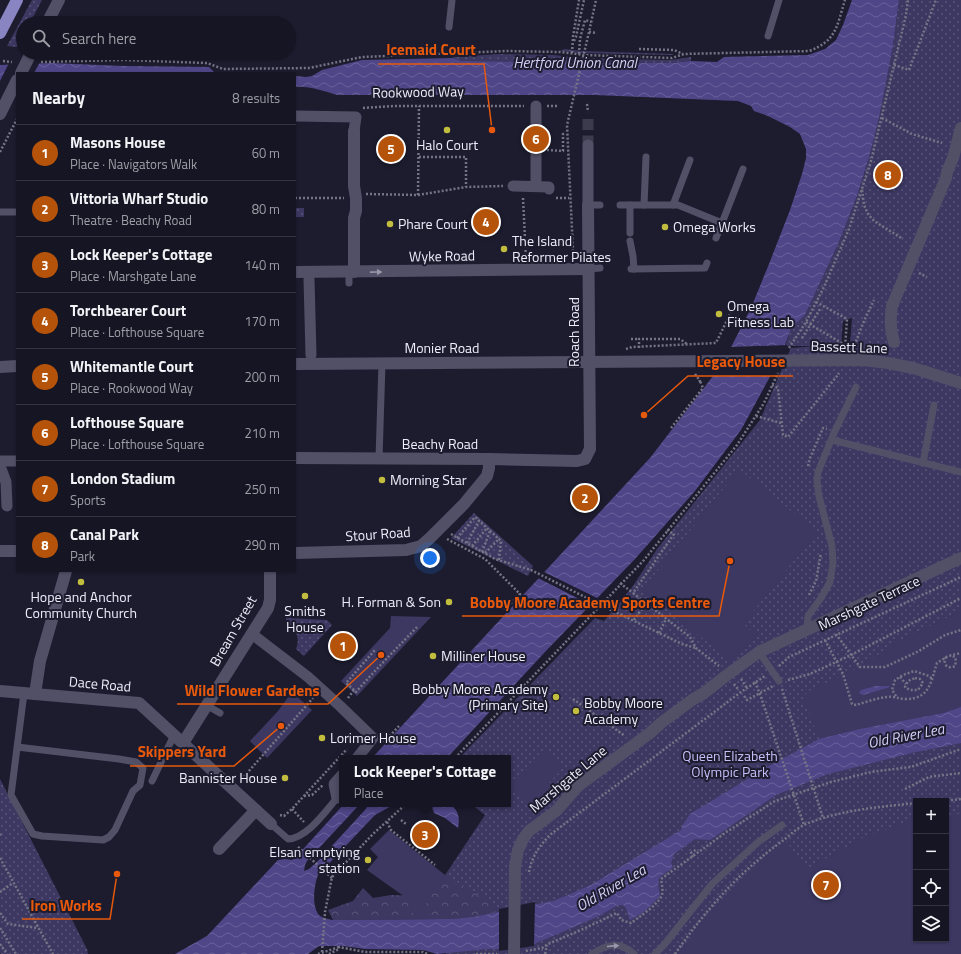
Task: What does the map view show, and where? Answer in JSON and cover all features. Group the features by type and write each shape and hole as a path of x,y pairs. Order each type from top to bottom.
{"highway":[{"path":"0,33 17,0"}],"street":[{"path":"51,16 59,0"},
{"path":"22,72 28,60"},
{"path":"2,109 16,82"},
{"path":"536,106 536,186"},
{"path":"296,116 356,117 354,131 354,186 360,196 354,218 351,276"},
{"path":"894,342 890,326 892,306 946,178 947,172 956,160 961,128"},
{"path":"588,145 594,205"},
{"path":"518,186 549,187 549,189"},
{"name":"Roach Road","path":"585,459 590,449 589,362 594,268 594,205"},
{"name":"Wyke Road","path":"296,272 351,276 527,269 594,268"},
{"path":"309,279 311,355"},
{"name":"Bassett Lane","path":"589,362 863,360 914,368 961,383"},
{"name":"Monier Road","path":"296,364 382,369 589,362"},
{"path":"0,367 16,366"},
{"name":"Beachy Road","path":"296,458 489,459 577,462 585,459"},
{"name":"Stour Road","path":"296,553 406,550 421,546 464,504 488,476 489,459"},
{"path":"0,461 16,461"},
{"path":"0,466 7,506"},
{"path":"0,552 16,551"},
{"name":"Marshgate Terrace","path":"729,673 759,652 807,629 850,611 961,558"},
{"path":"29,693 40,661 66,572"},
{"name":"Bream Street","path":"178,739 206,705 268,608 270,600 270,572"},
{"path":"252,634 308,677 374,738 360,755"},
{"name":"Marshgate Lane","path":"518,953 515,905 515,866 518,850 529,831 556,811 578,786 650,733 661,722 704,693 729,673"},
{"name":"Dace Road","path":"0,691 139,703 256,810 273,823"},
{"path":"337,798 334,784 339,778"},
{"path":"219,849 256,810"}],"lane":[{"path":"449,27 452,0"},
{"path":"768,36 779,0"},
{"path":"644,205 646,157"},
{"path":"673,205 690,160"},
{"path":"716,238 743,169"},
{"path":"620,205 678,205 722,223"},
{"path":"630,205 630,233"},
{"path":"0,212 16,212"},
{"path":"630,241 633,256 633,269 705,268 707,263"},
{"path":"379,458 382,369"},
{"name":"Marshgate Terrace","path":"807,629 808,616 816,606 830,582 833,563 832,546 819,496 817,481 818,472 856,387"},
{"path":"923,463 934,406"},
{"path":"832,440 961,472"},
{"path":"759,652 780,682"},
{"path":"17,747 136,762 143,768 140,785 133,790 115,830 109,837 103,840 42,836 33,834 12,795 17,747 29,693"},
{"path":"206,705 220,713"},
{"path":"152,781 178,739"},
{"name":"Dace Road","path":"273,823 288,839 293,839 305,833 337,798"},
{"path":"655,954 664,945 712,884 757,843 782,825"},
{"path":"592,954 610,946 620,945 630,950 634,954"}],"path":[{"path":"572,54 579,0"},
{"path":"573,41 576,37 584,0"},
{"path":"573,251 569,192 568,138 566,134 566,125 596,0"},
{"path":"41,62 124,60 207,63 223,69 309,68 362,57 506,51 672,58 684,54 809,51 820,47 831,38 845,0"},
{"path":"786,354 806,322 824,287 849,229 871,160 882,118 908,0"},
{"path":"894,65 909,70 936,0"},
{"path":"579,54 585,20 591,22"},
{"path":"589,32 598,34"},
{"path":"573,41 580,43"},
{"path":"639,49 674,50 684,54"},
{"path":"3,62 12,62"},
{"path":"587,104 588,112"},
{"name":"Rookwood Way","path":"356,117 356,109 419,106 513,105"},
{"path":"418,195 419,106"},
{"path":"551,106 558,106"},
{"path":"882,118 912,134 942,143"},
{"path":"0,152 16,121"},
{"path":"536,150 563,150 563,134 566,134"},
{"path":"419,157 466,157 466,188"},
{"path":"296,198 418,195 466,188 518,186 527,269"},
{"path":"862,189 864,205 868,214 874,220 903,238"},
{"path":"853,349 874,300"},
{"path":"806,322 845,346 847,319 816,302"},
{"path":"639,339 639,345 684,346 688,344 716,344 733,308"},
{"path":"802,338 820,309"},
{"path":"631,339 680,340 688,344"},
{"path":"458,755 620,583 644,560 737,445 756,416 781,367"},
{"path":"671,428 703,388 693,372"},
{"path":"772,385 778,388 783,435 788,437 837,376"},
{"path":"756,416 781,423"},
{"path":"499,560 501,541 475,517 457,538 485,554 499,560 531,570 682,644 696,648 748,688"},
{"path":"467,543 479,521"},
{"path":"472,546 487,528"},
{"path":"633,593 674,534 667,530"},
{"path":"482,552 490,531"},
{"path":"437,532 447,540 485,559 520,594 505,609 507,610"},
{"path":"485,554 498,539"},
{"name":"Marshgate Terrace","path":"789,657 961,577"},
{"path":"620,583 690,636 696,648"},
{"path":"787,681 810,674 837,662 961,598"},
{"path":"634,620 646,603"},
{"path":"659,633 666,618"},
{"path":"375,650 346,683 356,692 418,626"},
{"path":"836,634 860,667 885,667 920,651 945,635 961,630"},
{"path":"825,640 843,674 852,704 856,705 887,697 896,696 905,699 920,696 929,688 937,663 947,656 961,653"},
{"path":"947,656 953,656 956,659 956,663 950,668 945,664 944,660 947,656"},
{"path":"896,696 892,690 895,680 900,677 914,671 929,676 932,680"},
{"path":"915,678 917,672"},
{"path":"900,677 906,684 905,687 910,690 915,691 922,687 923,683 920,679 915,678 908,681 906,684"},
{"path":"755,682 804,825"},
{"path":"744,696 747,700 780,682"},
{"path":"351,694 354,690"},
{"path":"915,691 915,697"},
{"path":"528,874 534,856 541,844 551,834 741,692"},
{"path":"241,780 313,698"},
{"path":"573,699 625,736"},
{"path":"787,702 823,818"},
{"path":"341,755 351,744"},
{"path":"518,953 542,948 617,913 621,920 631,923 647,911 661,897 661,879 775,801 831,782 871,772 911,767 961,749"},
{"path":"273,823 280,815 284,816 292,809 339,757"},
{"path":"905,789 929,777 961,773"},
{"path":"304,796 312,795"},
{"path":"949,800 961,799"},
{"path":"675,954 696,925 738,877 767,852 804,825 823,818 871,808 913,804"},
{"path":"322,952 325,912 332,878 353,854 403,807"},
{"path":"292,809 299,817"},
{"path":"401,820 406,824"},
{"path":"387,822 391,830 435,865"},
{"path":"296,844 332,878"},
{"path":"693,856 691,854 697,849"},
{"path":"0,858 53,954"},
{"path":"0,892 14,883"},
{"path":"0,913 8,924 38,928"},
{"path":"0,928 16,954"},
{"path":"0,944 7,954"},
{"path":"545,954 548,944"},
{"path":"329,954 339,949 339,947"},
{"path":"318,954 339,947 365,952 423,952 428,954"},
{"path":"476,954 497,954"}],"green space":[{"path":"32,0 42,0 34,16 23,16"},
{"name":"Queen Elizabeth Olympic Park","path":"899,0 961,0 961,954 446,954 435,918 416,919 485,815 475,807 511,807 511,755 462,755 595,618 604,621 633,586 657,549 760,420 791,348 816,346 785,346 791,329 805,315 839,242 857,196 870,154 893,46","holes":["852,318 850,345 841,346 843,321"]},
{"path":"16,29 16,47 7,46"},
{"path":"564,49 673,55 581,53 561,51"},
{"path":"500,54 671,60 691,57 691,61 671,63 462,61 453,58"},
{"path":"296,208 304,208 304,217 296,217"},
{"path":"739,469 817,532 743,624 758,636 730,660 642,590"},
{"path":"474,513 533,566 528,576 451,538"},
{"path":"961,611 961,707 944,713 860,729 819,739 803,697 809,691 860,667 898,641"},
{"path":"391,616 431,617 357,696 341,681 390,628"},
{"path":"286,618 327,620 332,625 304,656 296,649 298,641 297,637 292,627 286,622"},
{"path":"292,692 312,710 267,758 250,741 278,711"},
{"path":"543,750 563,767 532,804 511,787"},
{"path":"0,779 88,951 88,954 0,953"},
{"path":"961,814 961,954 678,954 702,923 741,879 785,840 807,869 864,837 913,820 913,942 949,942 949,815"},
{"path":"389,830 445,875 416,919 409,907 412,902 367,870 378,857 370,849"},
{"path":"445,875 482,896 499,908 500,911 474,917 454,919 333,920 328,910 353,901 363,888 373,898 391,895 430,896"}],"water":[{"name":"Hertford Union Canal","path":"852,0 899,0 893,46 879,117 870,154 857,196 839,242 805,315 791,329 779,360 741,430 695,491 635,559 544,653 450,755 375,755 650,458 723,363 751,308 790,210 802,174 806,158 806,149 800,134 768,116 754,111 751,106 738,101 595,95 337,95 322,90 296,87 296,76 312,76 322,70 362,60 453,58 462,61 671,63 691,61 717,62 724,57 808,55 825,49 836,40"},
{"path":"51,63 209,67 214,72 16,72 16,75 0,101 0,65"},
{"path":"876,686 890,687 863,695 859,693 861,690"},
{"name":"Old River Lea","path":"961,707 961,743 916,752 828,774 776,795 710,840 695,839 674,854 671,863 673,868 663,874 658,882 660,896 645,911 630,920 626,908 623,905 618,905 597,917 534,944 506,949 487,949 437,954 423,950 365,949 344,946 319,946 308,954 175,954 207,936 278,860 292,860 296,857 341,807 357,807 307,861 304,871 309,869 318,861 367,807 390,807 375,815 318,875 315,884 314,902 315,908 320,916 332,920 454,919 474,917 553,901 591,885 681,830 690,814 769,766 819,739 860,729 944,713"},
{"path":"432,807 453,807 458,815 458,828 445,818 434,813"}],"pier":[{"path":"40,62 35,72 16,72 16,103 0,103 0,81 9,63"},
{"path":"787,345 773,376 711,376 722,362 730,347"},
{"path":"542,571 599,599 593,606 536,577"},
{"path":"535,902 534,946 499,951 499,909"}],"tunnel":[{"path":"588,119 588,145"}],"place":[{"name":"Halo Court","path":"447,130"},
{"name":"Icemaid Court","path":"492,130"},
{"name":"Lofthouse Square","path":"536,139"},
{"name":"Whitemantle Court","path":"391,149"},
{"name":"Canal Park","path":"888,175"},
{"name":"Torchbearer Court","path":"486,222"},
{"name":"Phare Court","path":"390,224"},
{"name":"Omega Works","path":"665,227"},
{"name":"The Island Reformer Pilates","path":"504,249"},
{"name":"Omega Fitness Lab","path":"719,314"},
{"name":"Legacy House","path":"644,415"},
{"name":"Morning Star","path":"382,480"},
{"name":"Vittoria Wharf Studio","path":"585,498"},
{"name":"Bobby Moore Academy Sports Centre","path":"730,561"},
{"name":"Hope and Anchor Community Church","path":"81,582"},
{"name":"Smiths House","path":"305,596"},
{"name":"H. Forman & Son","path":"449,602"},
{"name":"Masons House","path":"343,646"},
{"name":"Wild Flower Gardens","path":"381,655"},
{"name":"Milliner House","path":"433,656"},
{"name":"Bobby Moore Academy (Primary Site)","path":"556,697"},
{"name":"Bobby Moore Academy","path":"576,711"},
{"name":"Skippers Yard","path":"281,726"},
{"name":"Lorimer House","path":"322,738"},
{"name":"Bannister House","path":"285,778"},
{"name":"Lock Keeper's Cottage","path":"425,835"},
{"name":"Elsan emptying station","path":"368,860"},
{"name":"Iron Works","path":"117,874"},
{"name":"London Stadium","path":"826,885"}]}
